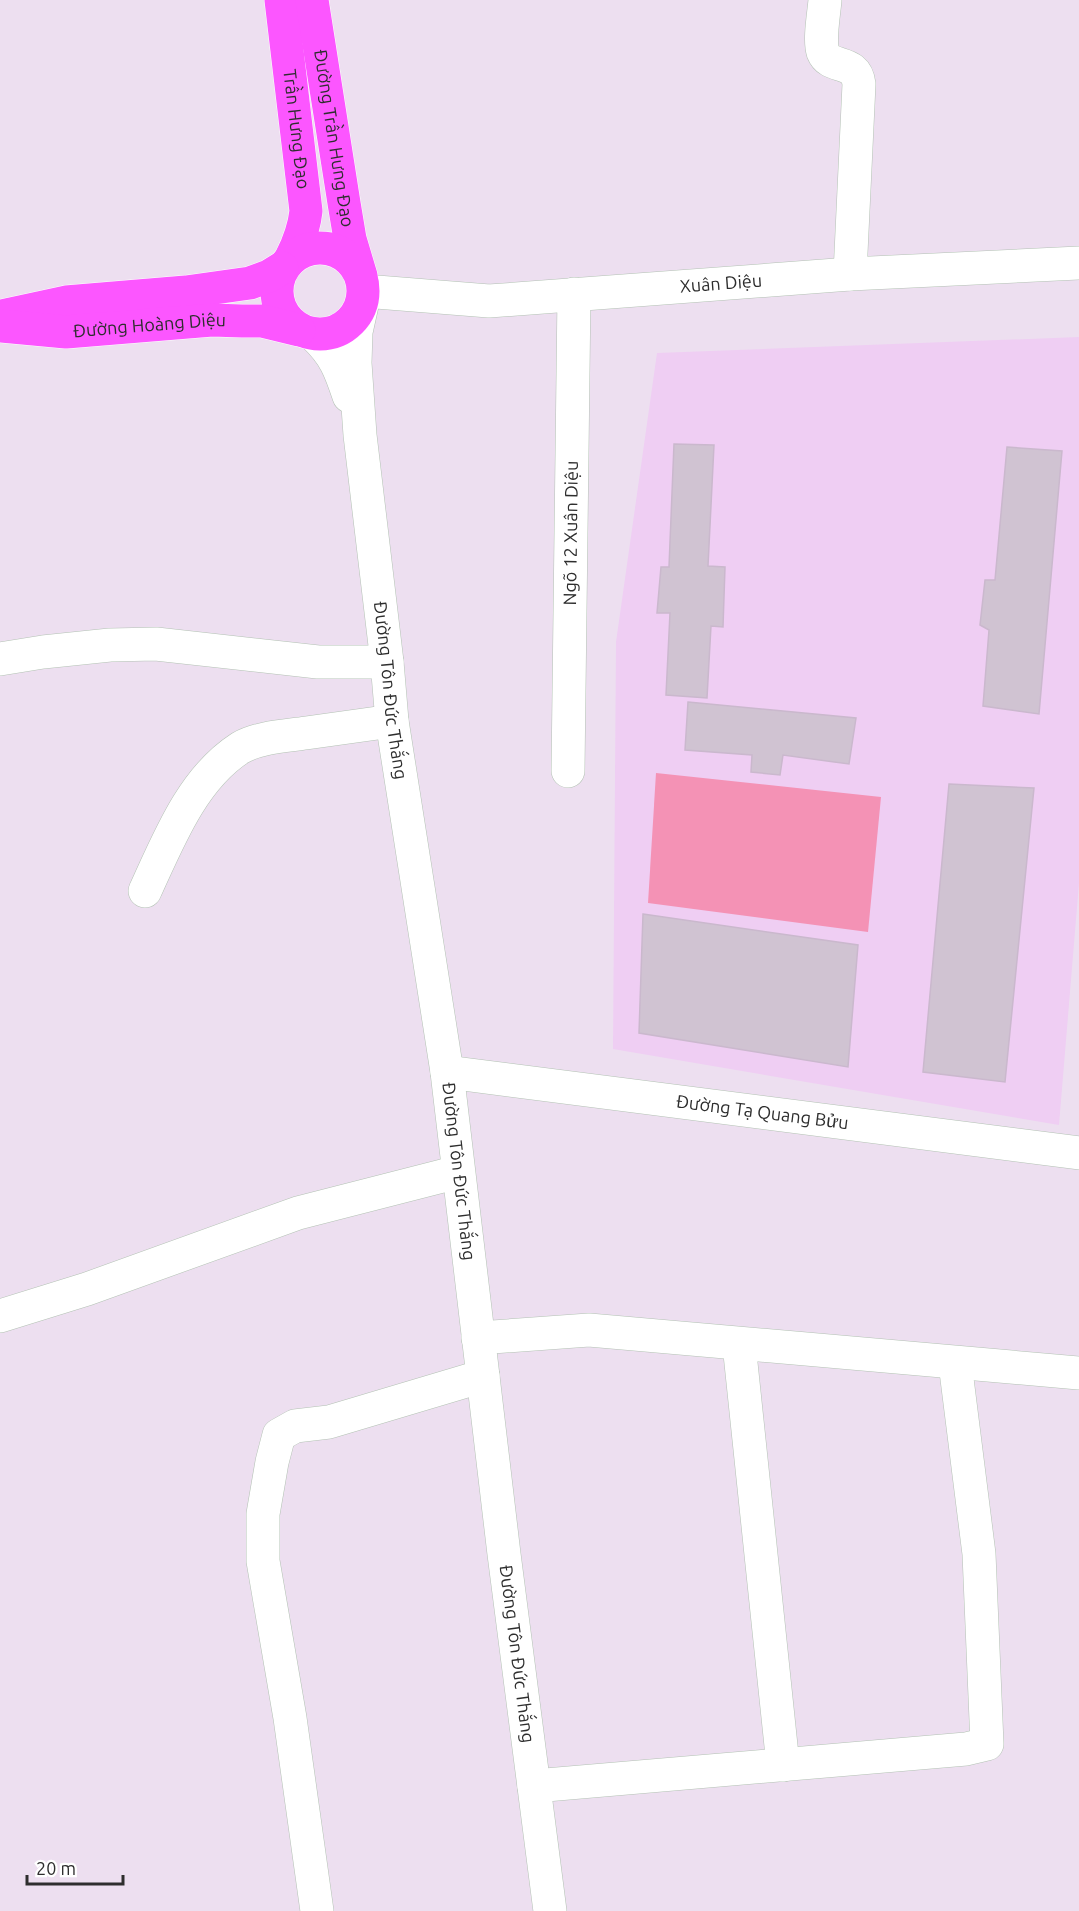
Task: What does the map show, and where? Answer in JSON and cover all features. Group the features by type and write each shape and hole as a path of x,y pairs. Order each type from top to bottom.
{"main road":[{"name":"Trần Hưng Đạo","path":"281,0 306,211 300,242 287,263"},
{"name":"Đường Trần Hưng Đạo","path":"312,0 344,203 362,290"},
{"path":"316,247 330,248 348,258 362,290 354,318 343,328 329,334 306,332 287,320 280,309 277,296 278,282 287,263 303,251 316,247"},
{"name":"Đường Hoàng Diệu","path":"0,317 66,302 186,292 250,283 269,276 287,263"},
{"name":"Đường Hoàng Diệu","path":"0,326 66,332 212,320 262,321 306,332"}],"street":[{"path":"825,0 823,53 831,61 852,68 858,75 859,84 850,274"},
{"name":"Xuân Diệu","path":"362,290 489,301 850,274 1079,263"},
{"path":"360,435 355,363 356,332 362,290"},
{"name":"Ngõ 12 Xuân Diệu","path":"568,771 574,294"},
{"path":"306,332 329,349 339,366 360,435"},
{"name":"Đường Tôn Đức Thắng","path":"360,435 392,721 447,1072 550,1911"},
{"path":"0,659 110,645 156,644 318,662 387,662"},
{"path":"145,891 179,819 201,786 241,748 267,739 392,721"},
{"name":"Đường Tạ Quang Bửu","path":"447,1072 1079,1152"},
{"path":"0,1316 87,1289 298,1213 458,1172"},
{"path":"478,1338 589,1330 1079,1373"},
{"path":"739,1344 783,1765"},
{"path":"534,1786 966,1749 987,1744 979,1554 955,1363"},
{"path":"317,1911 290,1718 263,1561 263,1514 279,1435 295,1426 329,1422 483,1376"}],"shaded area":[{"path":"1079,337 1079,883 1059,1125 613,1049 616,642 657,353"},
{"path":"656,773 881,797 868,932 648,903"}],"building":[{"path":"674,444 714,445 708,566 725,567 723,627 711,626 707,698 666,695 670,613 657,613 661,567 669,567"},
{"path":"1007,447 1062,451 1039,714 983,706 989,630 980,625 985,580 995,580"},
{"path":"688,702 856,718 849,764 783,755 780,775 751,772 752,755 685,750"},
{"path":"949,784 1034,788 1005,1082 923,1072"},
{"path":"643,914 858,945 848,1067 639,1033"}]}
